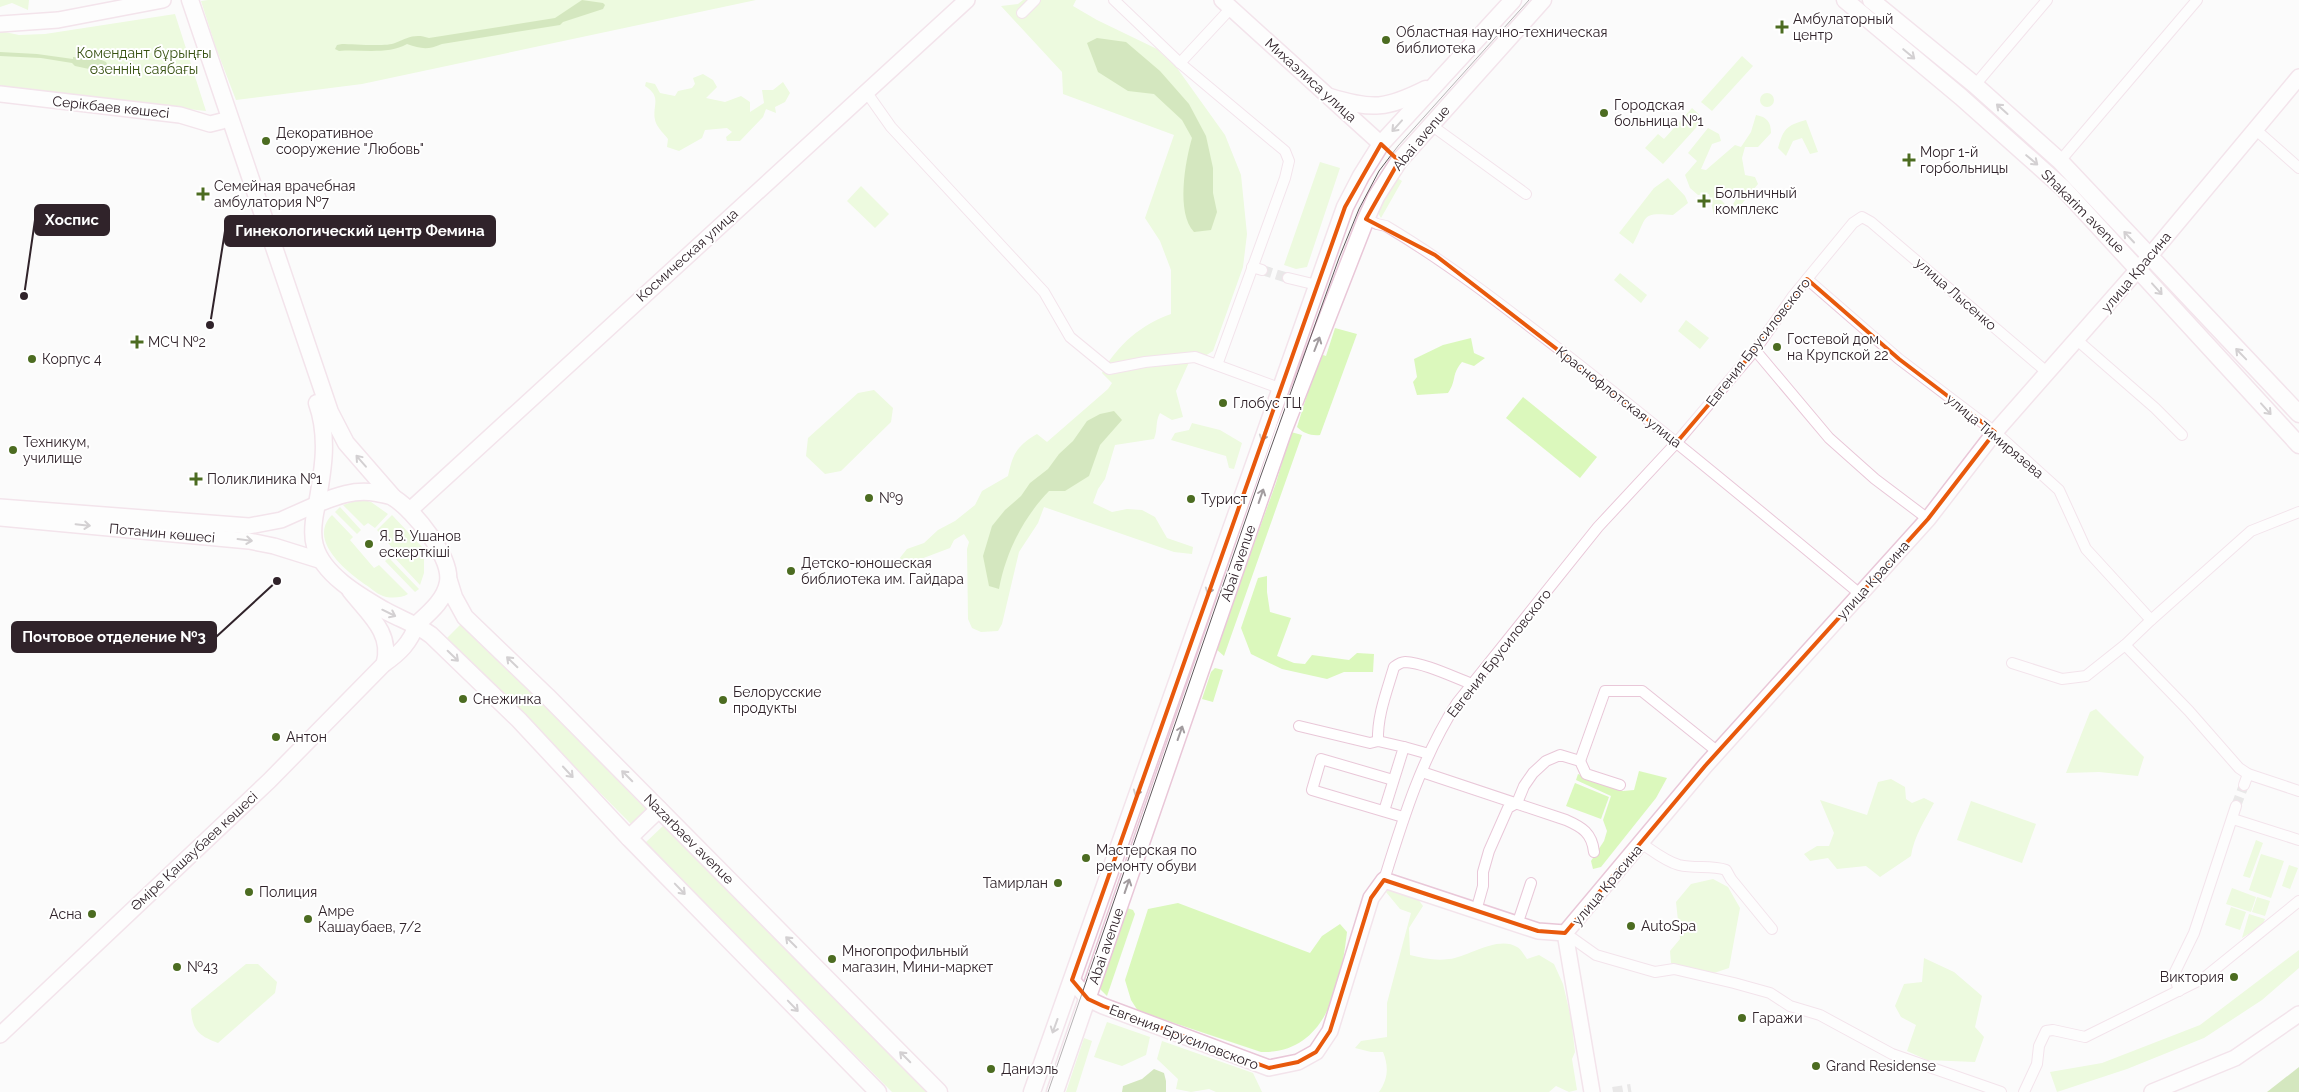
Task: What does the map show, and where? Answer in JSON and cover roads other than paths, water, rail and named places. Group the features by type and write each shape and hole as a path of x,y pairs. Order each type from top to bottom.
{"main road":[{"name":"Abai avenue","path":"1032,1092 1345,207 1381,144 1513,0"},
{"name":"Abai avenue","path":"1055,1092 1284,429 1366,219 1376,197 1399,160 1543,0"},
{"name":"Shakarim avenue","path":"1845,0 1961,97 2063,188 2144,263 2298,412"},
{"path":"184,1 321,415 325,439 324,461 314,520 315,546 322,561 344,583 385,611 417,624 431,635 519,720 629,838 878,1092"},
{"name":"Shakarim avenue","path":"1874,1 1975,85 2060,162 2299,445"},
{"path":"1330,98 1358,105 1380,106 1401,102 1435,85"},
{"path":"1961,97 1975,85"},
{"path":"222,113 330,412 346,443 393,497 409,511 435,541 443,558 449,581 444,594 434,608 417,624"},
{"name":"Михаэлиса улица","path":"1381,144 1399,160"},
{"path":"317,504 354,492 375,493 393,497"},
{"name":"Nazarbaev avenue","path":"449,581 454,597 465,617 547,696 939,1092"},
{"path":"629,838 659,809"}],"street":[{"path":"92,13 118,0"},
{"path":"0,24 58,20 163,0"},
{"name":"Космическая улица","path":"409,511 637,300 867,93 967,0"},
{"path":"1022,12 1034,0"},
{"path":"1114,0 1180,63 1285,151 1289,161 1257,268 1217,365"},
{"path":"1975,85 2047,0"},
{"path":"2060,162 2197,0"},
{"path":"1180,63 1226,4"},
{"name":"Михаэлиса улица","path":"1226,4 1381,144"},
{"name":"улица Красина","path":"1384,880 1538,932 1565,934 1718,752 1928,519 1995,432 2144,263 2299,77"},
{"path":"867,93 891,127 1044,292 1070,337 1109,369 1145,362 1195,357 1280,388"},
{"name":"Серікбаев көшесі","path":"0,94 180,115 210,124 222,113"},
{"path":"1431,124 1526,194"},
{"path":"2255,129 2299,168"},
{"name":"Евгения Брусиловского","path":"1088,999 1269,1068 1298,1062 1316,1052 1330,1031 1371,898 1384,880 1404,817 1441,727 1472,684 1603,522 1677,442 1755,350 1841,236 1853,222 1862,217"},
{"name":"улица Лысенко","path":"1862,217 1871,222 2048,374"},
{"name":"Краснофлотская улица","path":"1366,219 1386,226 1435,255 1677,442 1860,594"},
{"path":"1288,278 1317,285"},
{"name":"улица Тимирязева","path":"1807,279 1899,360 1995,432 2059,490 2086,548 2151,620"},
{"path":"2077,340 2155,408 2182,435"},
{"path":"1755,350 1830,438 1875,479 1928,519"},
{"name":"Потанин көшесі","path":"0,506 249,526 281,520 317,504"},
{"path":"2012,663 2062,680 2086,676 2125,646 2151,620 2251,531 2299,512"},
{"name":"Потанин көшесі","path":"0,518 249,541 274,546 322,561"},
{"path":"344,583 386,639 388,651 384,664"},
{"name":"Әміре Қашаубаев көшесі","path":"0,1034 269,780 384,664 399,654 413,635 417,624"},
{"path":"2125,646 2189,711 2243,771 2299,791"},
{"path":"1378,741 1377,731 1394,667 1403,662 1472,684"},
{"path":"1620,785 1586,774 1580,761 1605,690 1642,691 1718,752"},
{"path":"1300,726 1370,743 1378,741 1429,754"},
{"path":"1384,811 1404,747"},
{"path":"1476,911 1489,851 1508,808 1517,802 1524,786 1546,761 1560,755 1580,761"},
{"path":"1393,780 1322,759 1312,790 1404,817"},
{"path":"2243,771 2244,784"},
{"path":"1422,772 1517,802 1579,826 1587,832 1593,842 1594,852"},
{"path":"2179,991 2174,974 2194,933 2236,806"},
{"path":"2233,819 2299,840"},
{"path":"1641,843 1668,860 1680,865 1717,867 1726,870 1731,879 1772,929"},
{"path":"1518,925 1531,883"},
{"path":"2024,1092 2037,1064 2039,1046 2046,1031 2053,1030 2085,1037 2179,991 2204,978 2299,901"},
{"path":"1565,934 1592,1092"},
{"path":"1565,934 1596,955 1655,972 1674,969 1770,993 1790,1006 1820,1016 1892,1054 2000,1092"},
{"path":"1072,980 1088,999"},
{"path":"2152,1092 2235,1058 2299,1014"}],"tunnel":[{"path":"1262,270 1288,278"},
{"path":"2236,806 2244,785"},
{"path":"1613,1092 1631,1089"}],"tram line":[{"path":"1048,1092 1260,478 1339,258 1359,209 1379,171 1398,146 1529,0"}],"place":[{"name":"Амбулаторный центр","path":"1782,27"},
{"name":"Областная научно-техническая библиотека","path":"1386,40"},
{"name":"Городская больница №1","path":"1604,113"},
{"name":"Декоративное сооружение \"Любовь\"","path":"266,141"},
{"name":"Морг 1-й горбольницы","path":"1909,160"},
{"name":"Семейная врачебная амбулатория №7","path":"203,194"},
{"name":"Больничный комплекс","path":"1704,201"},
{"name":"Хоспис","path":"24,296"},
{"name":"Гинекологический центр Фемина","path":"210,325"},
{"name":"МСЧ №2","path":"137,342"},
{"name":"Гостевой дом на Крупской 22","path":"1777,347"},
{"name":"Корпус 4","path":"32,359"},
{"name":"Глобус ТЦ","path":"1223,403"},
{"name":"Техникум, училище","path":"13,450"},
{"name":"Поликлиника №1","path":"196,479"},
{"name":"№9","path":"869,498"},
{"name":"Турист","path":"1191,499"},
{"name":"Я. В. Ушанов ескерткіші","path":"369,544"},
{"name":"Детско-юношеская библиотека им. Гайдара","path":"791,571"},
{"name":"Почтовое отделение №3","path":"277,581"},
{"name":"Снежинка","path":"463,699"},
{"name":"Белорусские продукты","path":"723,700"},
{"name":"Антон","path":"276,737"},
{"name":"Мастерская по ремонту обуви","path":"1086,858"},
{"name":"Тамирлан","path":"1058,883"},
{"name":"Полиция","path":"249,892"},
{"name":"Асна","path":"92,914"},
{"name":"Амре Кашаубаев, 7/2","path":"308,919"},
{"name":"AutoSpa","path":"1631,926"},
{"name":"Многопрофильный магазин, Мини-маркет","path":"832,959"},
{"name":"№43","path":"177,967"},
{"name":"Виктория","path":"2234,977"},
{"name":"Гаражи","path":"1742,1018"},
{"name":"Grand Residense","path":"1816,1066"},
{"name":"Даниэль","path":"991,1069"}],"park label":[{"name":"Комендант бұрыңғы өзеннің саябағы","path":"144,62"}]}
